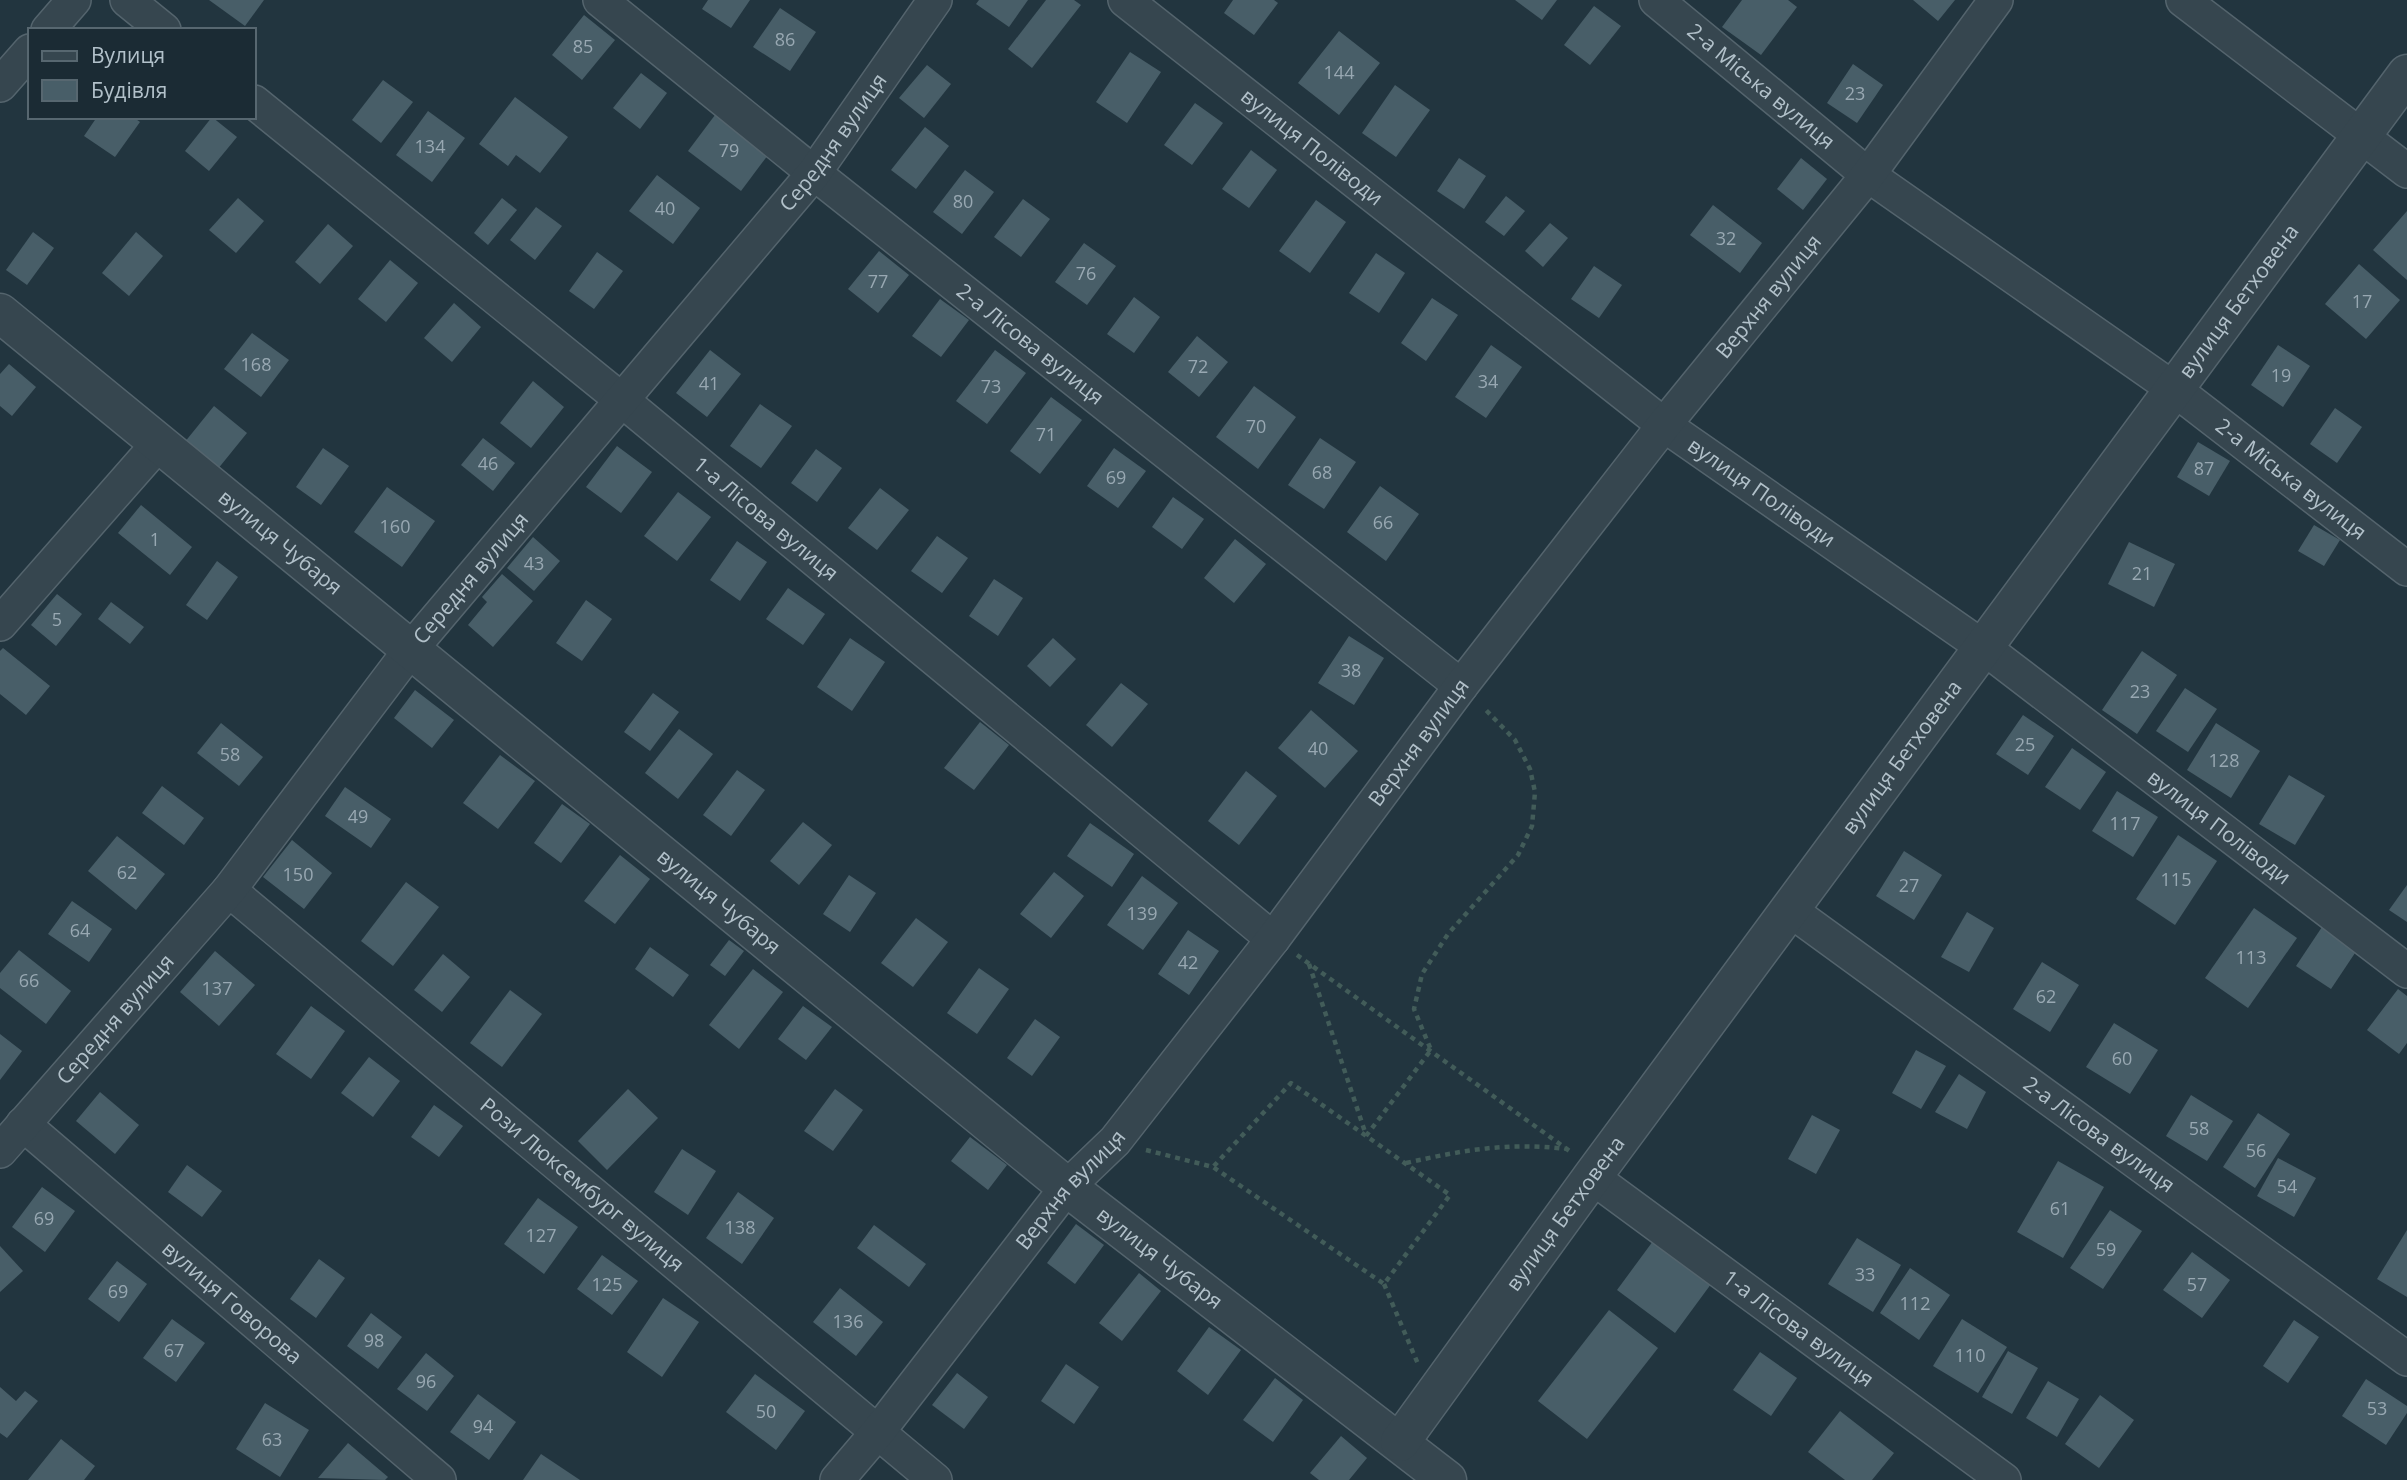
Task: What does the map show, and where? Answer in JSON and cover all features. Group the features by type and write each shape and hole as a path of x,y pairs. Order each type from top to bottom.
{"street":[{"path":"50,28 74,0"},
{"path":"127,0 162,28"},
{"name":"2-а Лісова вулиця","path":"600,0 1461,686"},
{"name":"Середня вулиця","path":"0,1151 229,890 411,649 814,173 935,0"},
{"name":"вулиця Поліводи","path":"1125,0 1664,425 1983,647 2407,971"},
{"name":"2-а Міська вулиця","path":"1656,0 1868,175 2174,389 2407,569"},
{"name":"Верхня вулиця","path":"837,1480 877,1433 1067,1187 1115,1142 1273,939 1461,686 1664,425 1868,175 1996,0"},
{"path":"2183,0 2407,171"},
{"path":"0,85 28,53"},
{"name":"вулиця Бетховена","path":"1399,1443 1432,1397 1581,1163 1790,910 2407,74"},
{"name":"1-а Лісова вулиця","path":"256,104 622,401 1273,939"},
{"name":"вулиця Чубаря","path":"0,313 1067,1187 1447,1480"},
{"path":"0,624 159,443"},
{"name":"Рози Люксембург вулиця","path":"229,890 935,1480"},
{"name":"2-а Лісова вулиця","path":"1790,910 2407,1359"},
{"name":"вулиця Говорова","path":"23,1124 439,1480"},
{"name":"1-а Лісова вулиця","path":"1581,1163 2004,1480"}],"path":[{"path":"1431,1050 1414,1009 1422,974 1448,934 1518,855 1532,826 1535,792 1531,769 1515,740 1461,686"},
{"path":"1273,939 1431,1050 1581,1163"},
{"path":"1308,962 1366,1136"},
{"path":"1366,1136 1431,1050"},
{"path":"1213,1167 1291,1083 1450,1195 1384,1284"},
{"path":"1115,1142 1213,1167 1384,1284 1432,1397"},
{"path":"1405,1164 1469,1149 1531,1145 1581,1163"}],"building":[{"path":"209,0 264,0 245,26"},
{"path":"708,0 750,0 731,28 702,9"},
{"path":"979,0 1028,0 1009,27 976,4"},
{"path":"1046,0 1074,0 1081,5 1032,68 1008,49"},
{"path":"1233,0 1274,0 1278,3 1254,35 1224,13"},
{"path":"1515,0 1557,0 1542,20"},
{"path":"1742,0 1788,0 1797,7 1761,55 1722,27"},
{"path":"1913,0 1955,0 1938,21"},
{"path":"1594,6 1621,26 1590,65 1564,45"},
{"path":"780,8 816,32 790,71 753,47"},
{"path":"584,15 615,40 582,80 552,55"},
{"path":"1339,31 1380,63 1339,115 1298,83"},
{"path":"1130,52 1161,72 1127,123 1096,102"},
{"path":"1853,64 1883,85 1857,123 1827,103"},
{"path":"927,65 951,84 924,118 899,98"},
{"path":"641,73 667,93 640,129 613,108"},
{"path":"383,80 413,102 381,143 352,120"},
{"path":"1395,85 1430,110 1396,157 1362,133"},
{"path":"515,97 568,137 540,173 516,155 508,166 479,144"},
{"path":"1195,103 1223,123 1192,165 1164,145"},
{"path":"428,111 465,138 432,182 396,155"},
{"path":"718,111 771,151 741,191 688,151"},
{"path":"96,119 136,119 140,122 115,157 84,136"},
{"path":"210,119 214,119 237,137 209,171 185,151"},
{"path":"925,127 949,146 916,189 891,170"},
{"path":"1251,150 1277,170 1249,208 1222,189"},
{"path":"1459,158 1486,176 1464,209 1437,191"},
{"path":"1801,158 1827,179 1803,210 1777,189"},
{"path":"965,170 994,192 962,234 933,212"},
{"path":"657,175 700,208 673,244 629,211"},
{"path":"1506,196 1525,211 1504,236 1485,222"},
{"path":"238,198 264,221 236,253 209,230"},
{"path":"502,198 517,210 488,245 474,233"},
{"path":"1023,199 1050,219 1021,257 994,237"},
{"path":"1316,200 1346,222 1310,273 1279,251"},
{"path":"1713,205 1762,243 1740,273 1690,235"},
{"path":"536,207 562,226 535,260 510,240"},
{"path":"2407,211 2407,280 2373,250"},
{"path":"1550,223 1568,238 1543,267 1525,251"},
{"path":"328,224 353,246 320,284 295,262"},
{"path":"33,232 54,248 27,285 6,270"},
{"path":"136,232 163,256 129,296 102,273"},
{"path":"1084,243 1116,266 1087,305 1055,282"},
{"path":"879,251 909,275 878,313 848,289"},
{"path":"597,252 623,271 594,309 569,291"},
{"path":"1376,253 1405,273 1379,313 1349,293"},
{"path":"390,260 418,283 386,322 358,299"},
{"path":"2359,264 2400,300 2366,339 2325,304"},
{"path":"1594,266 1622,285 1599,318 1571,299"},
{"path":"1134,297 1160,317 1134,353 1107,334"},
{"path":"1432,298 1458,315 1426,361 1401,343"},
{"path":"940,299 969,320 941,357 912,336"},
{"path":"454,303 481,327 452,362 424,338"},
{"path":"252,333 289,360 261,397 224,369"},
{"path":"1197,336 1228,362 1199,397 1168,372"},
{"path":"1491,345 1522,367 1486,418 1455,397"},
{"path":"2278,345 2310,366 2283,407 2251,385"},
{"path":"710,350 741,374 707,417 676,393"},
{"path":"995,350 1026,373 987,424 956,401"},
{"path":"9,364 36,387 12,416 0,406 0,374"},
{"path":"533,381 564,407 531,448 500,423"},
{"path":"1254,386 1296,417 1258,469 1216,437"},
{"path":"1051,397 1082,420 1040,474 1010,451"},
{"path":"760,404 792,426 761,468 730,446"},
{"path":"214,406 247,433 217,470 184,443"},
{"path":"2335,408 2362,427 2337,463 2310,444"},
{"path":"483,438 515,463 493,491 461,465"},
{"path":"1320,438 1356,462 1324,509 1288,485"},
{"path":"2198,442 2230,461 2209,496 2177,477"},
{"path":"617,446 652,472 621,513 586,487"},
{"path":"323,448 349,466 321,505 296,487"},
{"path":"1114,448 1146,471 1118,508 1087,486"},
{"path":"816,449 842,468 817,502 791,483"},
{"path":"1380,486 1419,514 1386,561 1347,532"},
{"path":"387,487 435,521 402,567 354,532"},
{"path":"880,488 909,510 877,550 848,528"},
{"path":"678,492 711,517 677,561 644,536"},
{"path":"1173,497 1204,519 1182,549 1152,527"},
{"path":"141,505 192,547 170,575 118,533"},
{"path":"2314,525 2340,540 2324,566 2298,551"},
{"path":"937,536 968,558 942,593 911,571"},
{"path":"533,537 560,561 534,591 507,568"},
{"path":"1235,539 1266,564 1234,603 1204,578"},
{"path":"737,541 767,562 740,601 710,580"},
{"path":"2129,542 2175,564 2154,607 2108,584"},
{"path":"217,561 238,577 207,620 186,605"},
{"path":"502,574 533,601 493,647 468,625 487,602 482,597"},
{"path":"994,579 1023,598 998,636 969,616"},
{"path":"788,588 825,614 803,645 766,619"},
{"path":"57,594 82,614 56,646 31,625"},
{"path":"586,600 612,619 582,661 556,643"},
{"path":"111,602 144,627 130,644 98,619"},
{"path":"1349,636 1384,658 1354,705 1318,683"},
{"path":"850,638 885,662 852,711 817,687"},
{"path":"1053,638 1076,659 1050,687 1027,666"},
{"path":"3,648 50,686 26,715 0,694 0,651"},
{"path":"2142,651 2177,675 2137,734 2102,710"},
{"path":"1121,683 1148,704 1112,747 1086,725"},
{"path":"2185,688 2217,709 2188,752 2156,731"},
{"path":"415,690 454,720 432,748 394,718"},
{"path":"653,693 679,712 650,751 624,732"},
{"path":"1311,710 1358,751 1325,788 1278,748"},
{"path":"2023,715 2054,736 2028,775 1996,754"},
{"path":"980,722 1009,745 974,790 944,768"},
{"path":"221,723 263,757 239,786 197,753"},
{"path":"2216,723 2260,751 2231,798 2187,770"},
{"path":"679,729 713,754 678,799 645,773"},
{"path":"2072,748 2106,772 2080,810 2045,787"},
{"path":"500,755 535,781 498,829 463,803"},
{"path":"737,770 765,790 731,836 703,815"},
{"path":"1246,771 1277,796 1239,845 1208,821"},
{"path":"2289,775 2325,796 2295,845 2259,824"},
{"path":"162,786 204,818 184,845 142,813"},
{"path":"345,787 391,819 371,848 325,816"},
{"path":"2117,791 2158,817 2133,857 2092,831"},
{"path":"562,804 590,824 561,863 534,843"},
{"path":"803,822 832,845 799,885 770,861"},
{"path":"1090,823 1134,854 1112,887 1067,856"},
{"path":"2178,835 2217,861 2175,925 2136,899"},
{"path":"117,836 165,874 136,910 88,871"},
{"path":"292,840 332,873 304,909 263,877"},
{"path":"1904,851 1942,875 1914,920 1876,896"},
{"path":"620,855 650,879 615,924 584,901"},
{"path":"1054,872 1084,896 1051,938 1020,914"},
{"path":"849,875 876,893 850,932 823,914"},
{"path":"1142,876 1178,903 1143,950 1107,925"},
{"path":"406,882 439,907 393,966 361,941"},
{"path":"2407,885 2407,922 2389,910"},
{"path":"72,901 112,929 89,962 48,934"},
{"path":"2254,908 2297,938 2248,1008 2205,978"},
{"path":"1967,912 1994,928 1969,972 1941,957"},
{"path":"916,918 948,942 913,987 881,963"},
{"path":"2324,924 2359,947 2331,989 2296,966"},
{"path":"1188,930 1219,951 1189,995 1158,974"},
{"path":"729,940 744,951 725,976 710,965"},
{"path":"650,947 689,975 673,997 635,969"},
{"path":"19,950 71,991 46,1024 0,988 0,973"},
{"path":"215,951 255,985 219,1026 180,992"},
{"path":"443,954 470,977 442,1012 414,990"},
{"path":"2042,962 2079,985 2050,1032 2013,1009"},
{"path":"979,968 1009,989 977,1034 947,1013"},
{"path":"753,969 783,992 739,1049 709,1025"},
{"path":"2398,989 2407,996 2407,1043 2399,1054 2367,1030"},
{"path":"510,990 542,1014 502,1067 470,1043"},
{"path":"311,1006 345,1031 311,1079 276,1054"},
{"path":"803,1006 832,1027 806,1060 778,1039"},
{"path":"1035,1019 1060,1037 1032,1076 1007,1058"},
{"path":"2114,1023 2158,1050 2130,1094 2086,1067"},
{"path":"0,1034 22,1051 0,1080"},
{"path":"1916,1050 1946,1066 1921,1109 1892,1093"},
{"path":"369,1057 400,1081 373,1117 341,1093"},
{"path":"1959,1074 1986,1092 1967,1129 1935,1112"},
{"path":"628,1089 658,1118 607,1170 578,1141"},
{"path":"835,1089 863,1110 833,1151 804,1131"},
{"path":"100,1092 139,1125 115,1154 76,1121"},
{"path":"2191,1095 2233,1121 2207,1161 2166,1136"},
{"path":"434,1105 463,1126 439,1157 411,1137"},
{"path":"2258,1113 2290,1134 2255,1188 2223,1167"},
{"path":"1812,1115 1840,1130 1816,1174 1788,1159"},
{"path":"970,1137 1007,1165 988,1190 951,1161"},
{"path":"682,1149 716,1171 688,1215 654,1192"},
{"path":"2278,1158 2316,1178 2294,1217 2257,1196"},
{"path":"2058,1161 2104,1187 2063,1258 2017,1232"},
{"path":"187,1165 222,1191 202,1217 168,1192"},
{"path":"42,1187 75,1211 45,1252 12,1227"},
{"path":"738,1192 774,1218 742,1264 706,1238"},
{"path":"538,1198 578,1227 544,1274 504,1244"},
{"path":"2110,1210 2142,1231 2103,1289 2070,1268"},
{"path":"1076,1224 1104,1245 1075,1284 1047,1263"},
{"path":"874,1225 926,1264 909,1287 857,1248"},
{"path":"2407,1230 2407,1297 2377,1279"},
{"path":"1656,1237 1714,1280 1675,1333 1617,1290"},
{"path":"1857,1238 1901,1265 1873,1312 1828,1284"},
{"path":"0,1246 23,1271 0,1292"},
{"path":"2192,1252 2230,1280 2202,1318 2163,1290"},
{"path":"602,1255 638,1281 612,1315 577,1289"},
{"path":"319,1259 345,1278 316,1318 290,1299"},
{"path":"117,1261 147,1284 119,1322 88,1299"},
{"path":"1910,1268 1950,1295 1919,1340 1880,1313"},
{"path":"1139,1273 1161,1291 1122,1341 1099,1323"},
{"path":"840,1288 883,1322 856,1356 813,1322"},
{"path":"663,1298 699,1322 662,1377 627,1352"},
{"path":"1609,1310 1658,1348 1587,1439 1538,1401"},
{"path":"371,1313 402,1337 378,1369 347,1346"},
{"path":"172,1319 205,1343 176,1382 143,1358"},
{"path":"1962,1319 2007,1347 1978,1393 1933,1366"},
{"path":"2294,1320 2319,1337 2288,1383 2263,1366"},
{"path":"1209,1327 1241,1350 1208,1395 1177,1371"},
{"path":"2008,1351 2038,1368 2012,1414 1982,1397"},
{"path":"1760,1352 1797,1378 1771,1416 1733,1390"},
{"path":"426,1353 454,1376 427,1411 397,1389"},
{"path":"1066,1364 1099,1387 1074,1424 1041,1401"},
{"path":"957,1373 988,1397 964,1429 932,1405"},
{"path":"755,1374 805,1411 776,1450 726,1412"},
{"path":"1275,1378 1303,1400 1273,1442 1243,1420"},
{"path":"2366,1379 2407,1406 2407,1413 2386,1445 2342,1416"},
{"path":"2048,1381 2079,1399 2057,1437 2026,1418"},
{"path":"0,1387 16,1401 25,1391 38,1401 7,1438 0,1433"},
{"path":"478,1394 516,1422 489,1460 450,1432"},
{"path":"2100,1395 2134,1420 2099,1468 2065,1444"},
{"path":"265,1403 309,1430 280,1477 236,1449"},
{"path":"1840,1411 1894,1453 1872,1480 1845,1480 1808,1452"},
{"path":"1341,1436 1367,1458 1349,1480 1319,1480 1310,1473"},
{"path":"61,1439 95,1466 84,1480 28,1480"},
{"path":"348,1443 388,1477 385,1480 318,1478"},
{"path":"541,1454 580,1480 523,1480"}]}
